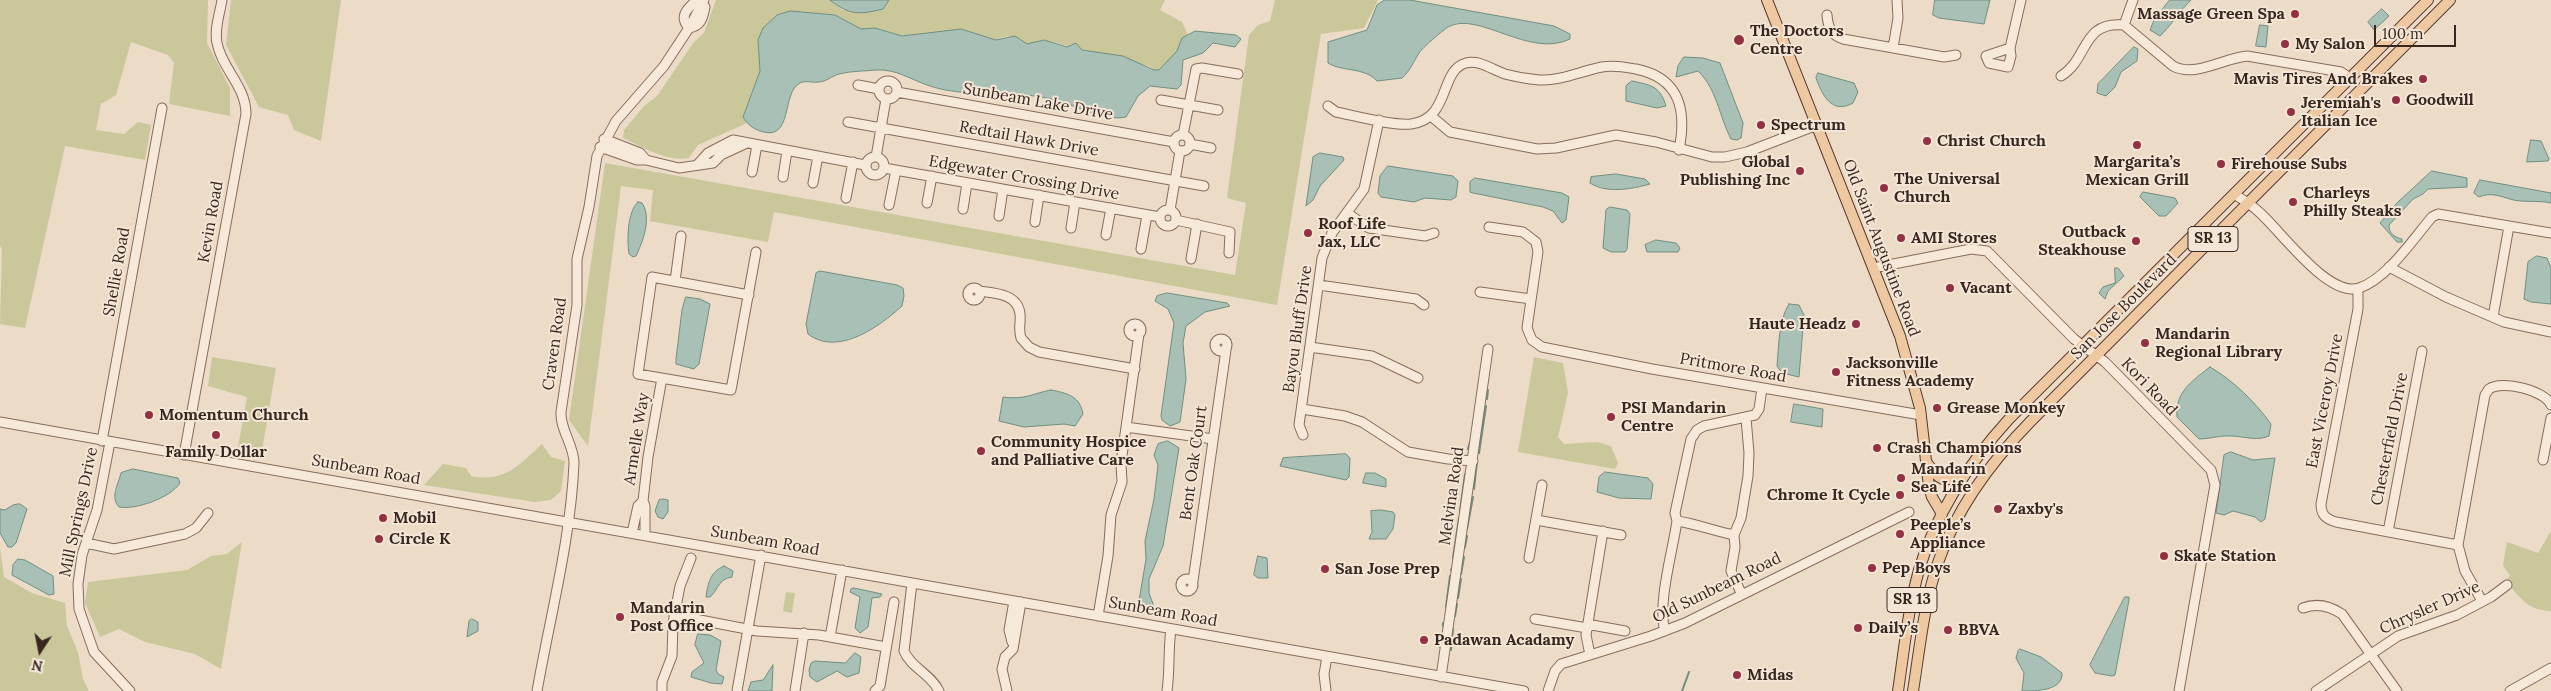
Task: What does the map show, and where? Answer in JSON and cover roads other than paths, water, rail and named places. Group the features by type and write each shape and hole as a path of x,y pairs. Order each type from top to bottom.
{"main road":[{"name":"Old Saint Augustine Road","path":"1768,0 1900,336 1921,414 1932,497 1942,514"},
{"name":"San Jose Boulevard","path":"1898,691 1909,614 1917,579 1942,514 1963,476 1982,450 2003,426 2428,0"},
{"name":"San Jose Boulevard","path":"1913,691 1926,610 1936,570 1949,536 1973,490 2003,450 2450,0"},
{"path":"2412,16 2414,22 2413,37"},
{"path":"2363,87 2365,63"},
{"path":"2350,78 2352,84 2350,101"},
{"path":"1927,462 1937,477 1942,480 1963,476"}],"street":[{"name":"Kevin Road","path":"184,455 246,114 244,96 220,52 217,41 222,0"},
{"path":"1893,48 1898,18 1898,0"},
{"path":"2010,48 2021,0"},
{"path":"2124,25 2134,0"},
{"name":"Craven Road","path":"537,691 567,521 574,461 560,423 577,305 577,259 602,143 616,121 664,66 689,28 697,27 705,7 700,2 690,5 684,15 684,23 689,28"},
{"path":"1827,15 1828,25 1837,37 1944,58 1956,55"},
{"path":"2061,76 2069,71 2096,30 2111,24 2124,25 2173,66 2183,70 2194,70 2233,57 2247,56 2341,72 2350,78"},
{"path":"1328,106 1336,112 1406,125 1431,116 1439,105 1456,69 1467,62 1476,62 1513,76 1537,80 1559,78 1601,67 1621,66 1657,74 1671,86 1683,121 1679,150"},
{"path":"1183,135 1196,69 1202,68 1238,74"},
{"path":"890,81 896,85 897,92 893,98 886,99 880,96 879,88 883,83 890,81"},
{"path":"858,85 879,88"},
{"name":"Sunbeam Lake Drive","path":"897,92 1174,142"},
{"path":"876,157 886,99"},
{"path":"1161,100 1218,110"},
{"name":"Shellie Road","path":"106,441 162,108"},
{"path":"1431,116 1450,132 1537,149 1556,148 1616,135 1656,142 1679,150 1712,156 1737,155 1817,125"},
{"name":"Bayou Bluff Drive","path":"1303,435 1299,426 1326,245 1361,195 1367,182 1379,120"},
{"name":"Redtail Hawk Drive","path":"848,122 1204,186"},
{"path":"1183,135 1188,138 1190,144 1186,150 1180,151 1175,148 1174,142 1177,136 1183,135"},
{"path":"602,143 640,153 646,160 679,168 698,164 708,153 728,141 741,140 752,144 865,165"},
{"path":"752,144 752,172"},
{"path":"1190,144 1211,148"},
{"path":"782,177 787,150"},
{"path":"1170,210 1180,151"},
{"path":"814,183 818,156"},
{"path":"876,157 882,160 884,168 880,174 873,175 867,172 865,165 869,158 876,157"},
{"path":"846,198 852,162"},
{"name":"Edgewater Crossing Drive","path":"884,168 1160,217"},
{"path":"890,205 896,170"},
{"path":"927,203 932,176"},
{"path":"963,209 967,183"},
{"path":"999,216 1003,189"},
{"path":"2234,194 2272,224 2324,278 2339,286 2358,288 2389,267 2435,215 2551,233"},
{"path":"1035,222 1039,196"},
{"path":"1071,228 1075,202"},
{"path":"1106,235 1111,208"},
{"path":"1170,210 1175,214 1176,220 1173,226 1166,227 1161,223 1160,217 1163,212 1170,210"},
{"path":"1347,213 1369,228 1425,236 1434,232"},
{"path":"1141,249 1147,215"},
{"path":"1176,220 1224,229 1230,232 1232,238 1229,253"},
{"path":"1191,259 1197,224"},
{"path":"2493,317 2509,226"},
{"path":"1480,292 1531,299 1538,252 1536,242 1523,232 1489,227"},
{"path":"675,281 681,236"},
{"name":"Kori Road","path":"1874,268 1970,249 1982,249 1990,254 2096,356 2211,470 2215,485 2179,691"},
{"path":"749,294 652,277 638,374 731,390 749,294 756,252"},
{"path":"2389,267 2446,297 2493,317 2511,324 2551,332"},
{"path":"1319,285 1416,299 1424,305"},
{"name":"East Viceroy Drive","path":"2358,288 2358,310 2321,504 2322,512 2326,518 2388,532"},
{"path":"979,291 1004,295 1014,302 1020,314 1021,338 1034,350 1135,369"},
{"name":"Pritmore Road","path":"1531,299 1528,328 1532,340 1542,347 1762,388 1921,414"},
{"path":"1098,616 1108,556 1110,515 1122,482 1121,463 1139,334"},
{"path":"1310,347 1372,356 1418,378"},
{"name":"Melvina Road","path":"1441,677 1488,349"},
{"name":"Bent Oak Court","path":"1192,581 1226,350"},
{"name":"Chesterfield Drive","path":"2388,532 2422,351"},
{"name":"Armelle Way","path":"645,535 646,506 643,501 648,457 662,378"},
{"path":"2482,602 2465,571 2458,545 2485,395 2489,389 2500,384 2539,393 2545,396 2551,405"},
{"path":"1665,631 1662,622 1663,607 1677,521 1675,513 1691,439 1697,430 1746,418 1757,413 1762,388"},
{"path":"1302,409 1354,418 1408,452 1472,464"},
{"path":"1742,595 1732,575 1734,535 1741,518 1748,476 1749,453 1746,418"},
{"path":"2543,460 2551,418"},
{"name":"Sunbeam Road","path":"0,422 761,555 1170,629 1326,660 1524,691"},
{"path":"1126,427 1212,439"},
{"name":"Mill Springs Drive","path":"106,441 97,510 86,543 78,584 79,610 88,639 103,663 124,682 130,691"},
{"path":"1529,558 1542,485"},
{"path":"632,532 638,506 643,501"},
{"name":"Old Sunbeam Road","path":"1548,691 1555,671 1562,664 1665,631 1909,512"},
{"path":"86,543 114,549 185,534 196,528 208,513"},
{"path":"1536,520 1622,535"},
{"path":"1677,521 1706,526 1716,531 1734,535"},
{"path":"1590,655 1586,635 1603,531"},
{"path":"2388,532 2458,545"},
{"path":"737,691 761,555"},
{"path":"662,691 662,682 672,656 674,615 680,586 691,558"},
{"path":"830,637 842,570"},
{"path":"912,583 904,651 909,660 934,682 938,691"},
{"name":"Chrysler Drive","path":"2316,691 2398,636 2457,615 2482,602 2507,585"},
{"path":"1007,691 1002,669 1013,645 1017,601"},
{"path":"875,691 880,686 894,602"},
{"path":"2304,608 2313,604 2331,608 2342,614 2397,691"},
{"path":"674,615 748,629 804,633 886,647"},
{"path":"1535,619 1587,628 1592,625 1624,631"},
{"path":"1167,691 1170,629"},
{"path":"796,691 804,633"},
{"path":"1326,660 1324,674 1326,691"},
{"path":"2510,691 2551,668"}],"waterway":[{"path":"1487,399 1488,390"},
{"path":"1479,453 1486,406"},
{"path":"1468,449 1470,442"},
{"path":"1474,489 1477,462"},
{"path":"1460,511 1465,474"},
{"path":"1467,529 1473,497"},
{"path":"1453,558 1459,518"},
{"path":"1465,547 1467,536"},
{"path":"1461,574 1464,557"},
{"path":"1446,607 1450,576"},
{"path":"1458,598 1461,579"},
{"path":"1455,616 1457,604"},
{"path":"1451,650 1453,629"},
{"path":"1440,647 1441,634"},
{"path":"1682,691 1689,672"}],"place":[{"name":"Massage Green Spa","path":"2295,14"},
{"name":"The Doctors Centre","path":"1739,40"},
{"name":"My Salon","path":"2285,44"},
{"name":"Mavis Tires And Brakes","path":"2423,79"},
{"name":"Goodwill","path":"2396,100"},
{"name":"Jeremiah's Italian Ice","path":"2291,112"},
{"name":"Spectrum","path":"1761,125"},
{"name":"Christ Church","path":"1927,141"},
{"name":"Margarita’s Mexican Grill","path":"2137,145"},
{"name":"Firehouse Subs","path":"2221,164"},
{"name":"Global Publishing Inc","path":"1800,171"},
{"name":"The Universal Church","path":"1884,188"},
{"name":"Charleys Philly Steaks","path":"2293,202"},
{"name":"Roof Life Jax, LLC","path":"1308,233"},
{"name":"AMI Stores","path":"1901,238"},
{"name":"Outback Steakhouse","path":"2136,241"},
{"name":"Vacant","path":"1950,288"},
{"name":"Haute Headz","path":"1856,324"},
{"name":"Mandarin Regional Library","path":"2145,343"},
{"name":"Jacksonville Fitness Academy","path":"1836,372"},
{"name":"Grease Monkey","path":"1937,408"},
{"name":"Momentum Church","path":"149,415"},
{"name":"PSI Mandarin Centre","path":"1611,417"},
{"name":"Family Dollar","path":"216,435"},
{"name":"Crash Champions","path":"1877,448"},
{"name":"Community Hospice and Palliative Care","path":"981,451"},
{"name":"Mandarin Sea Life","path":"1901,478"},
{"name":"Chrome It Cycle","path":"1900,495"},
{"name":"Zaxby's","path":"1998,509"},
{"name":"Mobil","path":"383,518"},
{"name":"Peeple’s Appliance","path":"1900,534"},
{"name":"Circle K","path":"379,539"},
{"name":"Skate Station","path":"2164,556"},
{"name":"Pep Boys","path":"1872,568"},
{"name":"San Jose Prep","path":"1325,569"},
{"name":"Mandarin Post Office","path":"620,617"},
{"name":"Daily’s","path":"1858,628"},
{"name":"BBVA","path":"1948,630"},
{"name":"Padawan Acadamy","path":"1424,640"},
{"name":"Midas","path":"1737,675"}]}
